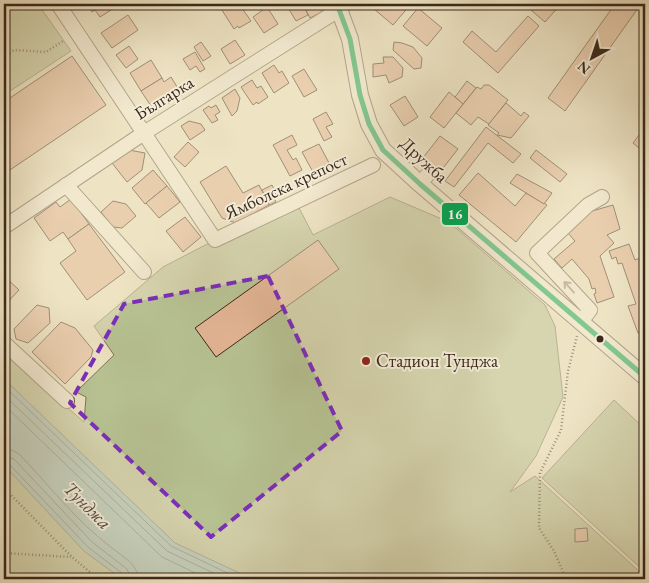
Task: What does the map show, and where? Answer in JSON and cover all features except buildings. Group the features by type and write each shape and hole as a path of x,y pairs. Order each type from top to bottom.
{"street":[{"path":"58,4 144,133"},
{"name":"Българка","path":"4,227 144,133 341,6"},
{"name":"Дружба","path":"341,6 350,39 360,95 369,124 383,150 424,179 581,322 645,377"},
{"name":"Ямболска крепост","path":"144,133 216,240 373,165"},
{"path":"66,185 144,272"},
{"path":"581,322 590,310 537,253 588,205 602,197"},
{"path":"4,343 67,401"}],"path":[{"path":"4,57 14,50 46,52 63,41"},
{"path":"566,579 554,551 539,528 540,474 561,430 568,371 581,322"},
{"path":"4,488 72,557 98,579"},
{"path":"4,553 72,557"}],"highlighted area":[{"path":"268,276 342,431 211,537 70,403 124,304"}],"green space":[{"path":"4,4 38,4 71,51 4,95"},
{"name":"Стадион Тунджа","path":"390,197 449,222 545,305 555,326 563,397 536,456 510,492 535,476 642,574 620,579 501,579 467,575 446,579 252,579 175,543 4,379 4,352 84,422 86,397 76,392 114,355 94,326 163,267 296,202 313,235"},
{"path":"614,400 645,429 645,572 542,478"},
{"path":"4,465 84,551 122,579 4,579"}],"water":[{"name":"Тунджа","path":"4,379 175,543 252,579 122,579 84,551 4,465"}],"transit line":[{"name":"16","path":"337,4 350,39 360,95 369,124 383,150 645,377"}],"place":[{"name":"Стадион Тунджа","path":"366,361"}]}
